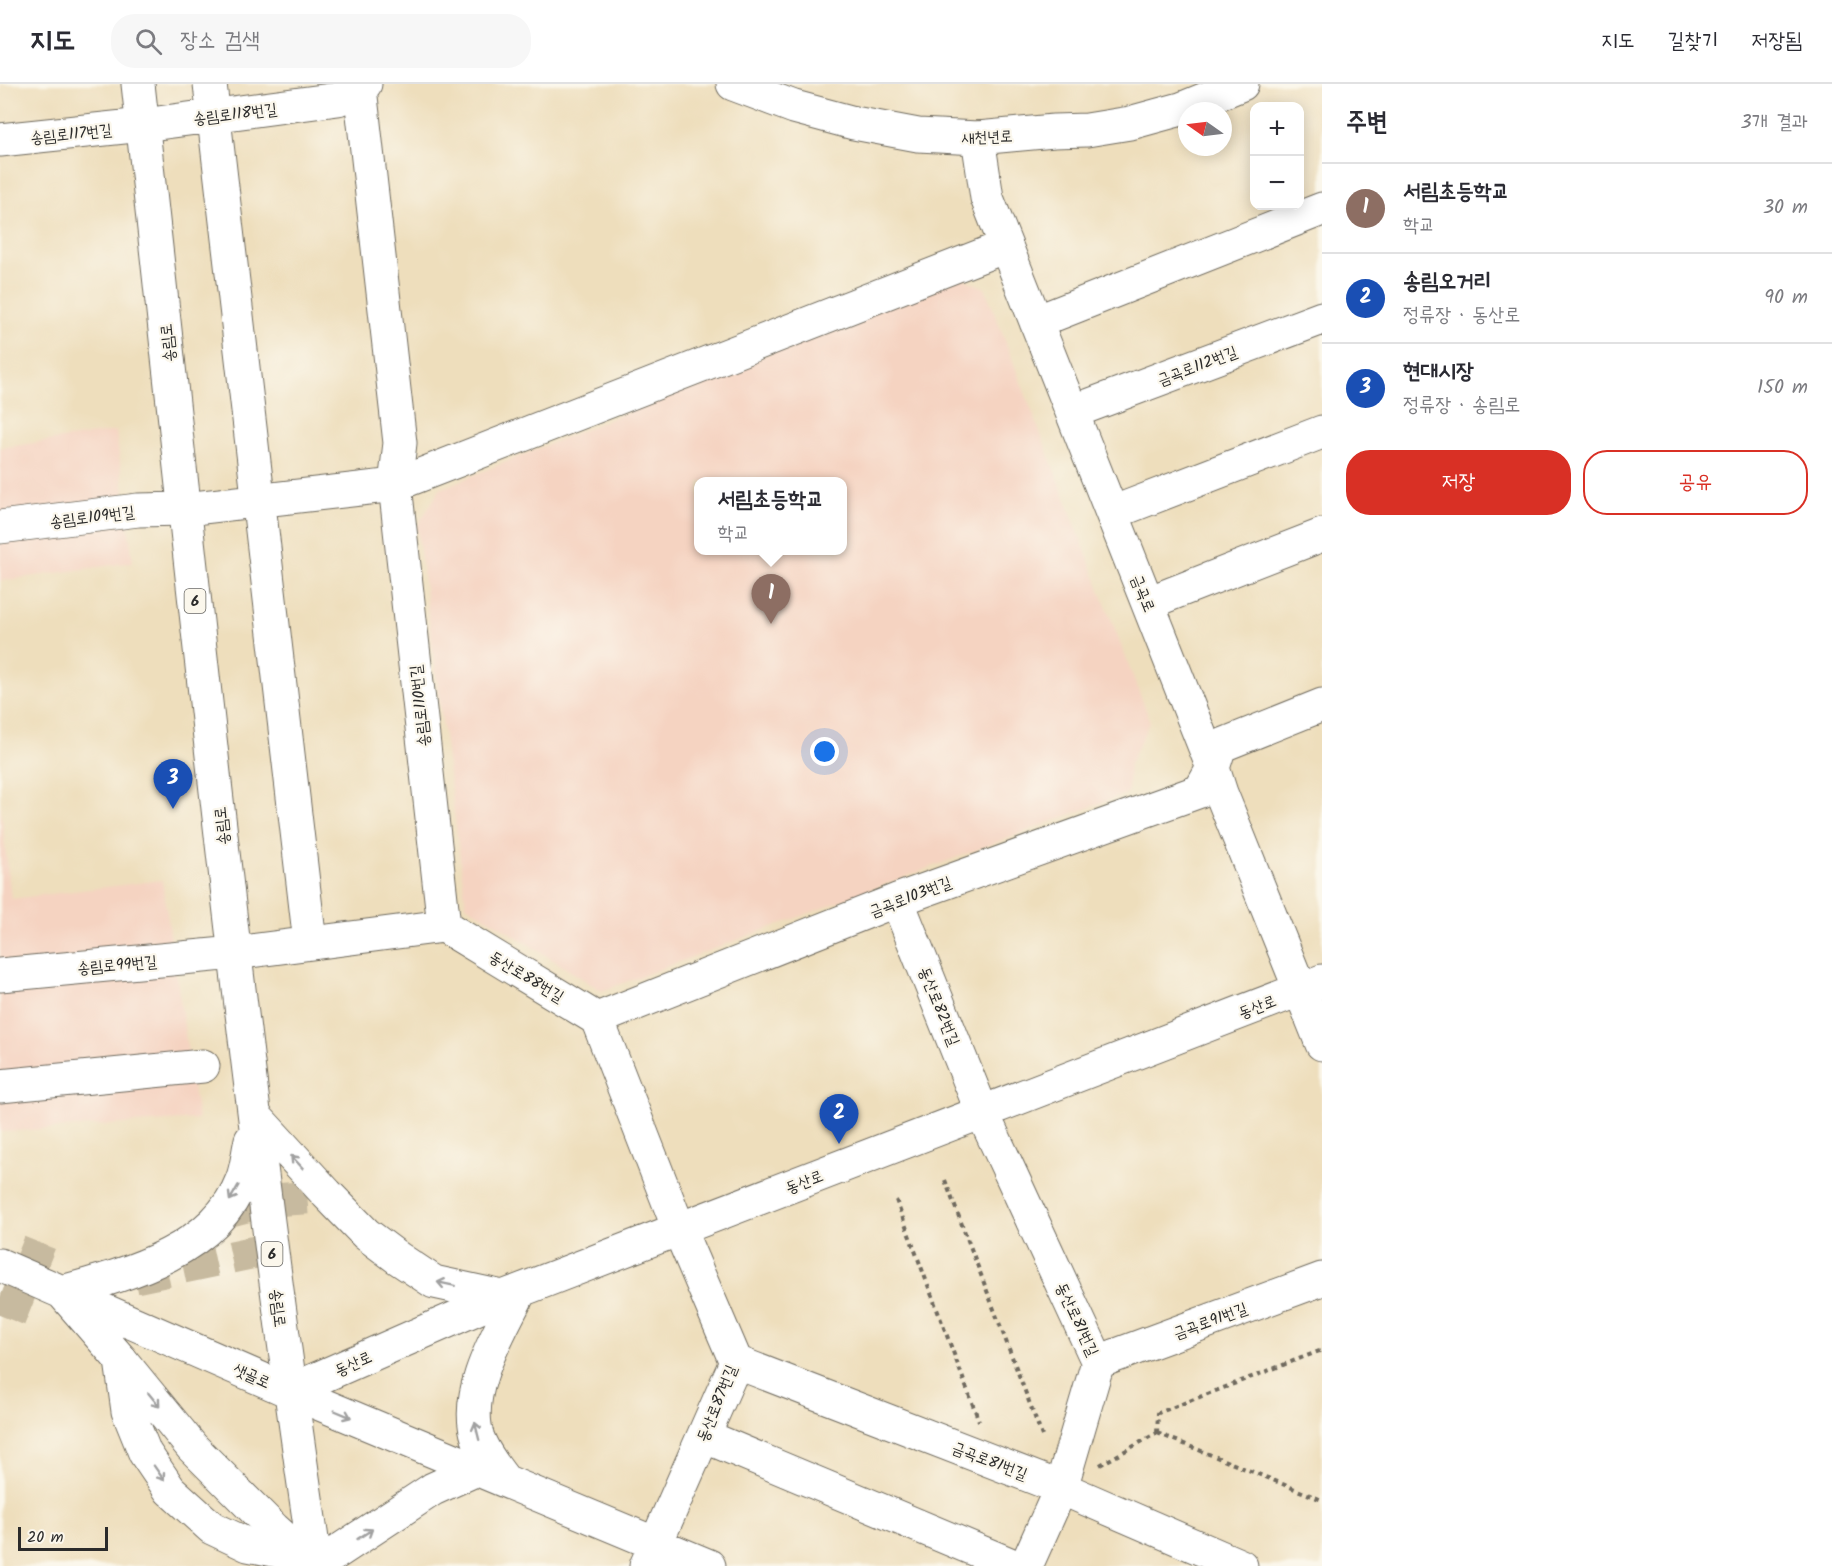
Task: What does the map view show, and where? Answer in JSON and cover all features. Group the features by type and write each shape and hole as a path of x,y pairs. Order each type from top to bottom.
{"street":[{"name":"송림로","path":"138,84 235,953 289,1391 313,1564"},
{"name":"새천년로","path":"733,84 794,107 854,123 918,135 978,138 1088,130 1130,123 1181,109 1242,84"},
{"name":"송림로118번길","path":"143,124 212,100 338,99 362,86 381,278"},
{"path":"212,100 310,943"},
{"name":"송림로117번길","path":"0,140 143,124"},
{"name":"금곡로","path":"978,138 987,198 1221,793 1312,985 1322,1044"},
{"path":"1036,322 1322,209"},
{"path":"185,510 395,485 1006,246"},
{"name":"송림로110번길","path":"381,278 400,443 395,485 444,926"},
{"name":"금곡로112번길","path":"1072,412 1322,318"},
{"path":"1112,513 1322,432"},
{"name":"송림로109번길","path":"0,527 138,510 185,510"},
{"path":"1148,603 1322,535"},
{"name":"금곡로103번길","path":"597,1019 897,900 1200,791 1213,768 1220,746 1322,705"},
{"name":"동산로82번길","path":"897,900 982,1112"},
{"path":"235,953 444,926"},
{"name":"동산로88번길","path":"444,926 597,1019"},
{"name":"송림로99번길","path":"0,975 235,953"},
{"name":"동산로","path":"289,1391 512,1294 1312,985"},
{"path":"597,1019 679,1229"},
{"path":"0,1086 203,1066"},
{"name":"동산로81번길","path":"982,1112 1098,1362 1061,1488 1026,1566"},
{"path":"256,1117 242,1180 218,1219 183,1247 143,1268 62,1292 122,1360 192,1447 313,1564"},
{"path":"122,1360 128,1411 145,1453 170,1490 212,1528 248,1545 313,1564 433,1489 491,1475 492,1463 478,1439 473,1413 477,1388 512,1294 434,1281 398,1258 366,1233 342,1210 256,1117"},
{"name":"동산로87번길","path":"651,1555 736,1362 679,1229"},
{"name":"샛골로","path":"0,1265 289,1391 491,1475 651,1555 709,1566"},
{"name":"금곡로91번길","path":"1098,1362 1322,1279"},
{"name":"금곡로81번길","path":"736,1362 1061,1488 1242,1566"},
{"path":"704,1436 1014,1566"}],"path":[{"path":"945,1180 1045,1444"},
{"path":"896,1200 994,1462"},
{"path":"1157,1433 1158,1413 1322,1350"},
{"path":"1061,1488 1157,1433"},
{"path":"1157,1433 1322,1500"}],"shaded area":[{"path":"958,276 985,288 1150,721 1129,766 1128,793 602,991 466,905 417,527 440,489"},
{"path":"116,431 133,562 0,581 0,448"},
{"path":"0,801 11,899 162,880 198,1119 0,1132"}],"tunnel":[{"path":"227,1211 269,1200 319,1197"},
{"path":"9,1319 40,1242"},
{"path":"135,1277 275,1248"}],"place":[{"name":"서림초등학교","path":"771,624"},
{"name":"현대시장","path":"173,809"},
{"name":"송림오거리","path":"839,1144"}]}
